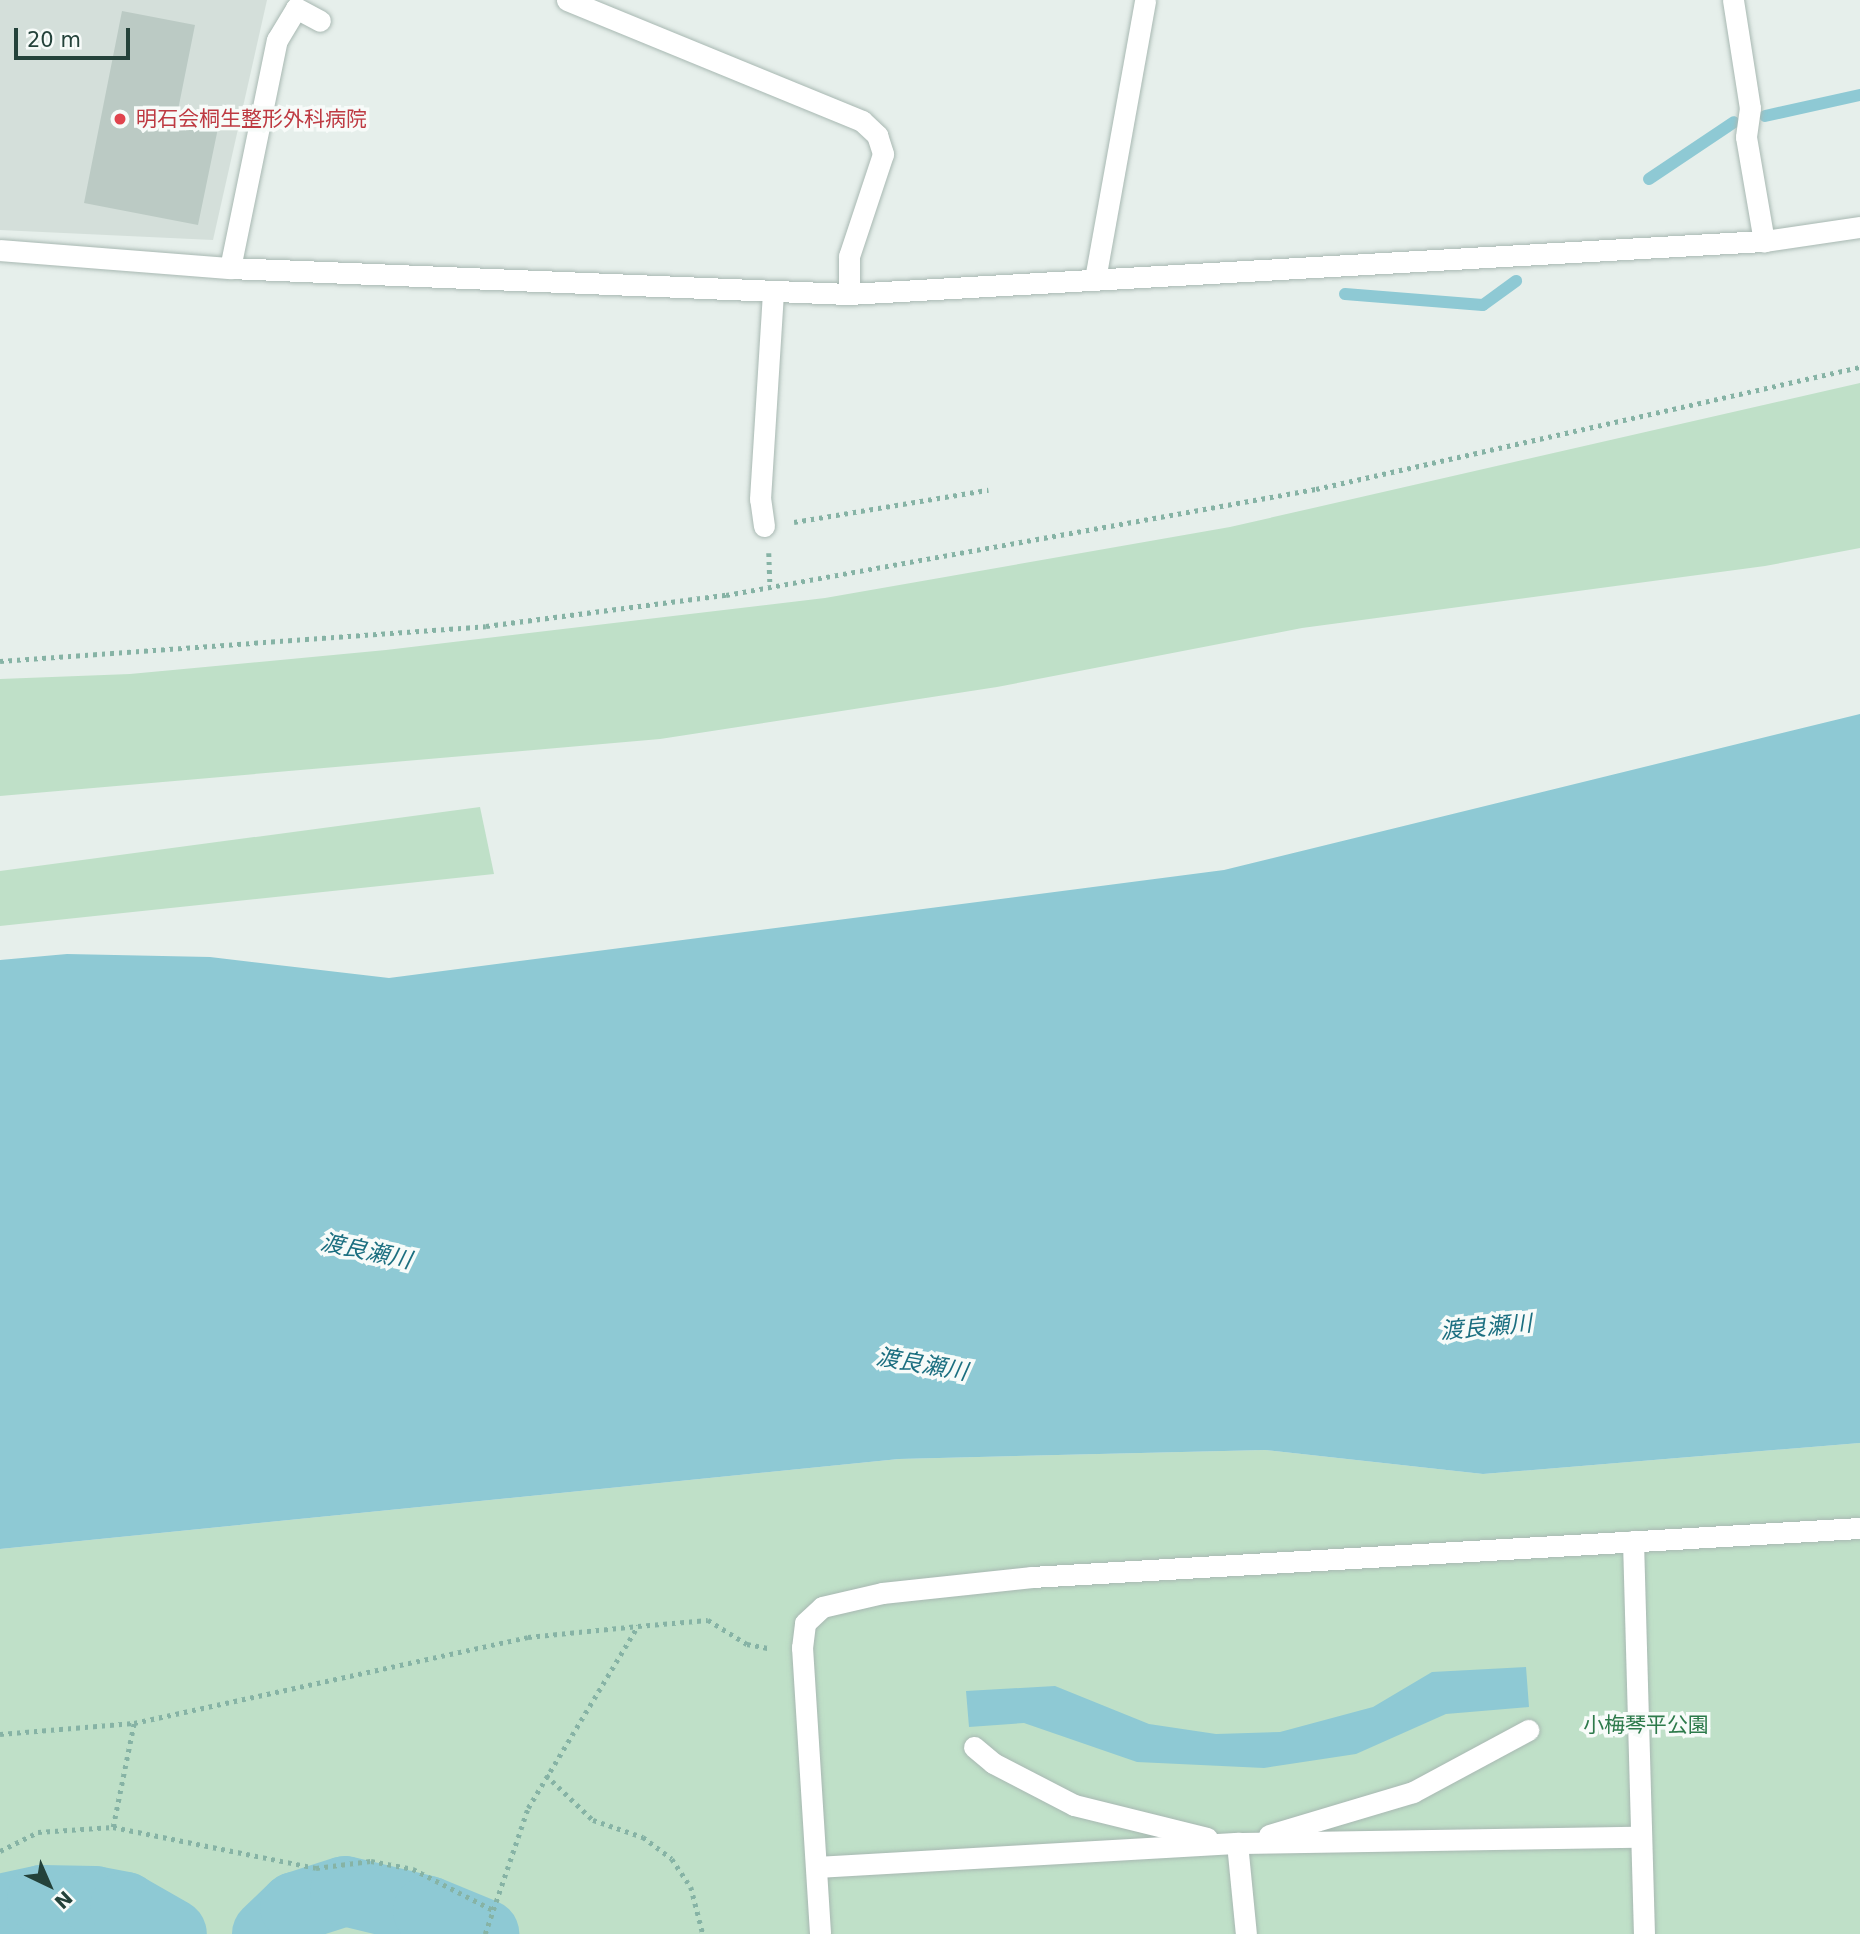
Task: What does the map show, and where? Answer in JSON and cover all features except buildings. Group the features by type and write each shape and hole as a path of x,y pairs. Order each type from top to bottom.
{"street":[{"path":"567,0 862,121 877,135 883,154 849,256 849,294"},
{"path":"1095,279 1145,0"},
{"path":"1733,0 1750,107 1746,137 1764,241"},
{"path":"230,268 277,40 293,4 320,21"},
{"path":"0,250 230,268 773,293 849,294 1764,241 1860,227"},
{"path":"764,526 760,499 773,293"},
{"path":"820,1933 802,1648 805,1623 822,1607 882,1593 1032,1577 1860,1528"},
{"path":"1633,1541 1644,1934"},
{"path":"974,1747 993,1763 1074,1805 1112,1818 1237,1843 1413,1793 1528,1730"},
{"path":"817,1867 1237,1843 1641,1837"},
{"path":"1237,1843 1246,1934"}],"path":[{"path":"0,661 486,626 770,587 1316,489 1860,367"},
{"path":"764,526 988,490"},
{"path":"770,572 770,587"},
{"path":"0,1734 134,1723 528,1637 708,1620 747,1644 802,1648"},
{"path":"485,1934 528,1808 638,1626"},
{"path":"113,1827 134,1723"},
{"path":"546,1775 593,1820 643,1837 672,1859 691,1887 703,1934"},
{"path":"0,1851 38,1832 113,1827 316,1868 372,1861 413,1869 493,1910"}],"shaded area":[{"name":"明石会桐生整形外科病院","path":"0,0 267,0 213,240 0,230"}],"green space":[{"path":"1860,383 1860,548 1765,566 1302,628 997,687 660,739 0,796 0,679 130,674 386,650 825,598 1230,527"},
{"path":"480,807 494,874 0,926 0,871"},
{"name":"小梅琴平公園","path":"1860,1443 1860,1934 0,1934 0,1549 899,1459 1265,1450 1483,1474"}],"water":[{"name":"渡良瀬川","path":"1860,714 1860,1443 1483,1474 1265,1450 899,1459 0,1549 0,960 67,954 210,957 389,978 1224,870"},
{"path":"1526,1667 1529,1707 1446,1714 1356,1754 1264,1768 1137,1762 1024,1723 969,1727 966,1691 1055,1686 1149,1724 1216,1734 1280,1732 1373,1707 1432,1672"}],"waterway":[{"path":"1765,116 1860,95"},
{"path":"1649,179 1734,122"},
{"path":"1345,294 1483,305 1516,281"},
{"path":"267,1934 295,1907 345,1891 428,1911 484,1934"},
{"path":"0,1909 42,1900 95,1901 125,1907 172,1934"}],"place":[{"name":"明石会桐生整形外科病院","path":"120,119"}]}
